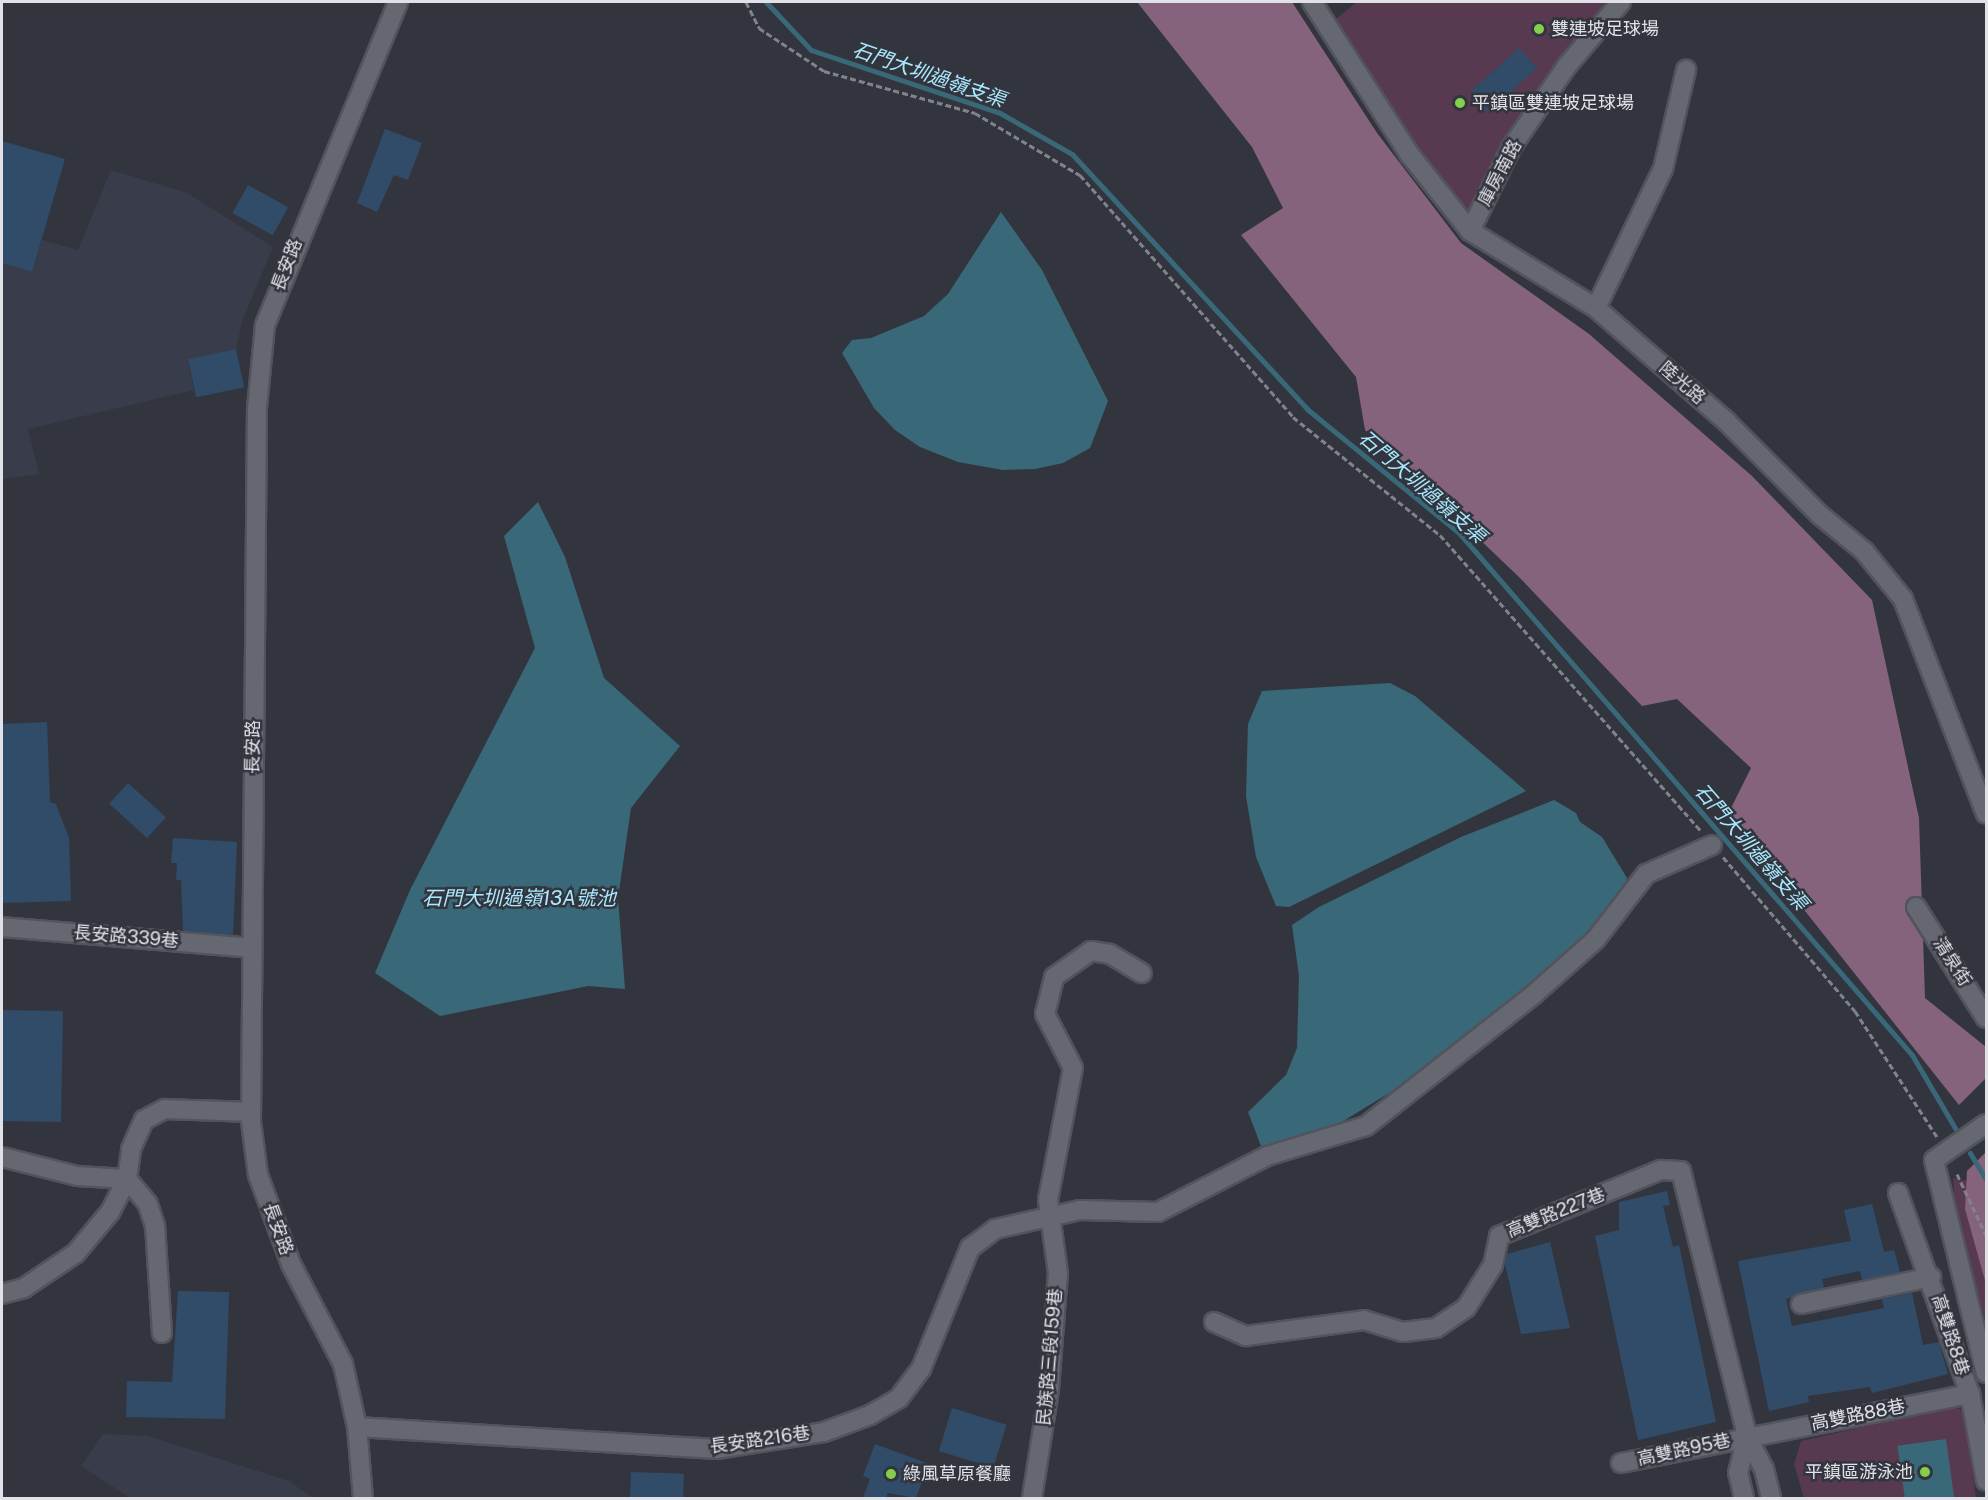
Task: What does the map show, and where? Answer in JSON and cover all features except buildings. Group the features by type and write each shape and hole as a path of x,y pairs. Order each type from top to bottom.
{"street":[{"name":"長安路","path":"363,1498 357,1427 343,1364 291,1264 258,1175 251,1112 250,948 257,408 265,325 398,2"},
{"name":"陸光路","path":"1312,2 1410,155 1470,231 1596,308 1727,422 1820,515 1864,551 1903,599 1986,814"},
{"name":"庫房南路","path":"1470,231 1511,148 1566,67 1621,2"},
{"path":"1596,308 1663,169 1686,70"},
{"name":"長安路216巷","path":"357,1427 716,1449 824,1432 870,1415 899,1398 921,1369 970,1248 995,1229 1080,1210 1158,1212 1267,1156 1366,1126 1533,995 1588,946 1646,874 1712,845"},
{"name":"清泉街","path":"1916,907 1986,1018"},
{"name":"長安路339巷","path":"2,927 250,948"},
{"name":"民族路三段159巷","path":"1032,1498 1049,1389 1058,1273 1048,1200 1073,1068 1045,1014 1054,977 1091,951 1110,954 1142,973"},
{"path":"2,1294 24,1288 75,1252 110,1212 127,1179 131,1149 144,1120 165,1109 251,1112"},
{"path":"1986,1124 1934,1160 1986,1373"},
{"path":"2,1157 77,1176 127,1179 148,1204 155,1226 162,1333"},
{"name":"高雙路227巷","path":"1214,1322 1246,1336 1364,1320 1403,1332 1436,1328 1466,1308 1492,1265 1500,1236 1661,1170 1681,1171 1747,1436"},
{"name":"高雙路8巷","path":"1898,1193 1931,1277 1970,1395 1986,1474"},
{"path":"1801,1304 1931,1277"},
{"name":"高雙路88巷","path":"1747,1436 1970,1395"},
{"path":"1744,1498 1738,1473 1747,1436"},
{"path":"1747,1436 1764,1469 1771,1498"},
{"name":"高雙路95巷","path":"1620,1463 1747,1436"}],"path":[{"path":"746,2 759,28 824,71 975,113 1080,175 1293,417 1440,535 1855,1011 1946,1151 1986,1235"}],"shaded area":[{"path":"1137,2 1292,2 1377,133 1461,243 1589,334 1752,476 1872,600 1919,818 1925,998 1986,1047 1986,1078 1959,1105 1728,814 1751,768 1677,699 1642,706 1520,578 1365,430 1356,377 1241,235 1283,208 1252,147"},
{"name":"平鎮區雙連坡足球場","path":"1357,2 1614,2 1561,60 1501,147 1468,216 1420,153 1336,19"},
{"path":"111,170 187,193 273,247 242,321 236,349 188,360 194,390 28,429 39,474 2,479 2,263 32,272 42,240 78,250"},
{"path":"1985,1153 1986,1284 1965,1209 1967,1171"},
{"path":"1953,1178 1975,1183 1986,1204 1986,1323 1956,1215"},
{"path":"1956,1406 1965,1414 1976,1498 1804,1498 1794,1464 1801,1441"},
{"path":"103,1434 148,1436 289,1481 313,1498 130,1498 81,1466"}],"water":[{"path":"1001,212 1042,270 1108,401 1090,448 1063,463 1035,469 1003,470 958,462 920,447 895,430 874,408 842,353 852,340 871,338 924,316 948,294"},
{"name":"石門大圳過嶺13A號池","path":"538,502 565,557 604,678 680,746 631,808 618,898 625,989 588,986 440,1016 375,973 410,890 535,648 504,536"},
{"path":"1390,683 1415,696 1526,791 1289,907 1276,906 1256,857 1246,796 1248,724 1262,691"},
{"path":"1554,800 1576,813 1580,822 1602,837 1627,878 1621,897 1552,968 1399,1087 1317,1137 1264,1154 1248,1112 1286,1075 1297,1048 1299,976 1292,925 1319,907 1461,837"},
{"name":"平鎮區游泳池","path":"1946,1439 1954,1498 1905,1498 1897,1446"}],"waterway":[{"name":"石門大圳過嶺支渠","path":"766,2 811,50 1000,113 1072,154 1307,409 1460,534 1912,1055 1955,1128"},
{"name":"石門大圳過嶺支渠","path":"1970,1153 1986,1180"}],"place":[{"name":"雙連坡足球場","path":"1539,29"},
{"name":"平鎮區雙連坡足球場","path":"1460,103"},
{"name":"平鎮區游泳池","path":"1925,1472"},
{"name":"綠風草原餐廳","path":"891,1474"}]}
